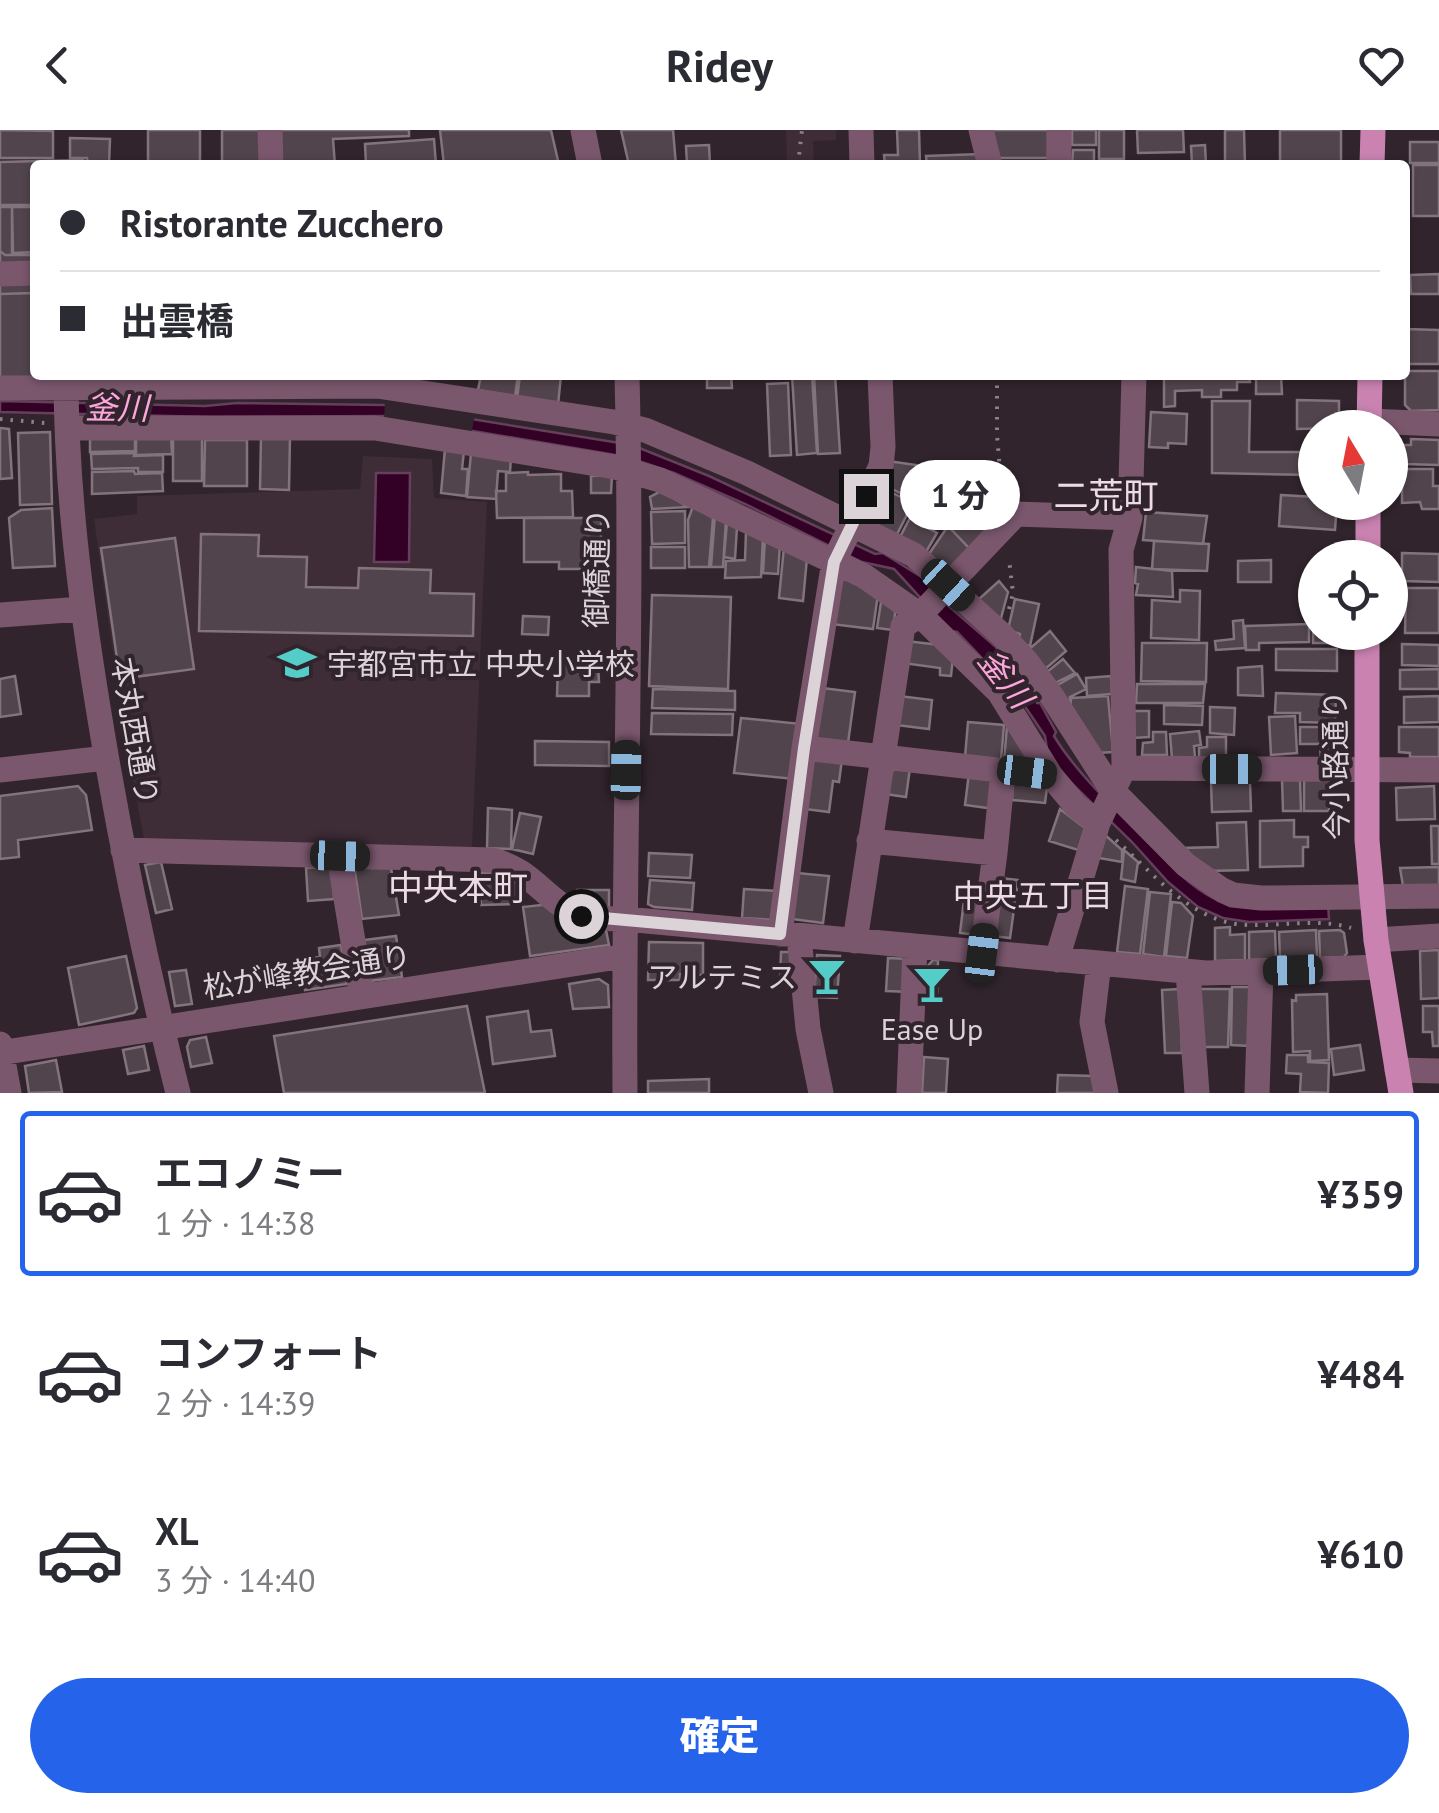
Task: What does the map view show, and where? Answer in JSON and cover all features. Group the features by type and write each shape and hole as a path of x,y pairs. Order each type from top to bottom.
{"main road":[{"path":"1372,160 1373,130"},
{"path":"1369,410 1370,380"},
{"name":"今小路通り","path":"1367,650 1365,771 1376,937"},
{"path":"1376,937 1399,1082"}],"street":[{"path":"270,130 271,160"},
{"path":"584,130 589,160"},
{"path":"861,130 862,160"},
{"path":"981,130 989,160"},
{"path":"1059,130 1059,160"},
{"path":"0,274 30,273"},
{"name":"御橋通り","path":"625,1093 627,380"},
{"path":"821,1093 790,935 804,748 834,562 881,466 880,380"},
{"path":"1058,960 1098,823 1118,779 1121,550 1130,518 1134,380"},
{"path":"0,388 66,382 376,402 629,447 660,480 880,585 934,600 1002,635 1186,865 1212,885 1233,895 1260,898 1439,896"},
{"name":"本丸西通り","path":"66,382 60,426 82,609 124,850 178,1093"},
{"path":"60,426 376,402 629,447"},
{"path":"1408,424 1439,424"},
{"path":"629,447 645,430 746,473 914,555 934,600 1051,776 1076,806 1098,823"},
{"path":"855,941 903,626 934,600 1016,514 1130,518"},
{"path":"0,615 82,609"},
{"path":"804,748 1051,776"},
{"path":"0,770 106,758"},
{"path":"982,953 1004,770"},
{"path":"1118,779 1439,770"},
{"path":"869,841 994,854"},
{"path":"124,850 492,860 522,871 581,916 1206,974 1380,967"},
{"path":"340,856 362,996"},
{"path":"1376,937 1439,936"},
{"path":"909,1093 915,947"},
{"name":"松が峰教会通り","path":"0,1050 624,956"},
{"path":"1098,964 1092,1022 1106,1093"},
{"path":"1258,1093 1261,971"},
{"path":"1188,972 1197,1093"},
{"path":"0,1050 10,1093"},
{"path":"1399,1082 1439,1071"}],"path":[{"path":"799,160 802,130"},
{"path":"0,418 60,426"}],"shaded area":[{"path":"786,130 836,130 836,140 813,141 814,160 787,160"},
{"name":"宇都宮市立 中央小学校","path":"363,456 432,459 434,498 487,502 472,848 144,839 127,750 94,519 137,514 137,496 360,489"}],"water":[{"name":"釜川","path":"0,401 385,405 632,445 709,476 875,554 883,553 931,583 946,604 996,647 1040,703 1056,732 1054,736 1083,775 1184,878 1213,898 1328,904 1329,919 1249,922 1223,918 1198,907 1168,882 1063,775 1047,749 1045,736 1018,696 894,569 862,562 674,473 627,457 385,416 0,412"},
{"path":"376,473 410,473 409,562 374,562"}],"pier":[{"path":"385,400 475,414 471,436 384,421"}],"building":[{"path":"0,130 53,131 53,158 0,158"},
{"path":"148,130 200,130 200,160 148,160"},
{"path":"222,130 262,130 263,160 222,160"},
{"path":"280,130 409,130 409,136 333,139 335,160 281,160"},
{"path":"440,130 551,130 558,160 443,160"},
{"path":"621,130 673,130 676,160 628,160"},
{"path":"897,130 919,130 920,160 884,160 884,155 898,155"},
{"path":"988,130 1048,130 1048,158 992,158"},
{"path":"1072,130 1096,130 1096,145 1072,145"},
{"path":"1099,130 1124,130 1124,159 1099,159"},
{"path":"1137,130 1183,130 1184,152 1138,153"},
{"path":"1225,130 1244,130 1245,160 1225,160"},
{"path":"1280,130 1341,130 1341,160 1280,160"},
{"path":"70,138 110,139 109,160 70,158"},
{"path":"434,139 436,160 366,160 365,144"},
{"path":"1410,142 1439,142 1439,163 1410,163"},
{"path":"709,145 710,160 687,160 686,146"},
{"path":"1205,145 1206,160 1192,160 1191,146"},
{"path":"1073,150 1094,150 1094,160 1072,160"},
{"path":"981,154 982,160 926,160 926,156"},
{"path":"30,161 30,205 0,205 0,162"},
{"path":"1413,165 1439,165 1439,216 1413,216"},
{"path":"0,207 12,207 12,255 0,251"},
{"path":"12,207 30,207 30,252 13,253"},
{"path":"0,251 5,255 30,255 30,293 0,294"},
{"path":"1439,274 1439,294 1411,294 1410,275"},
{"path":"30,293 30,378 0,377 0,294"},
{"path":"1410,329 1439,330 1439,364 1410,364"},
{"path":"1410,371 1439,371 1439,410 1411,411 1405,405 1405,380 1410,380"},
{"path":"480,380 517,380 515,397 478,390"},
{"path":"519,380 560,380 558,405 517,399"},
{"path":"707,380 731,380 732,388 707,388"},
{"path":"792,380 812,380 817,453 797,455"},
{"path":"814,380 835,380 840,453 818,454"},
{"path":"1164,380 1250,380 1237,382 1237,390 1221,390 1221,397 1202,397 1202,390 1175,391 1175,406 1164,407"},
{"path":"1256,380 1281,380 1282,394 1256,394"},
{"path":"788,383 791,455 770,456 767,384"},
{"path":"1297,400 1339,401 1339,410 1298,410 1297,429"},
{"path":"1212,401 1250,401 1249,452 1298,452 1298,475 1212,473"},
{"path":"1151,412 1187,414 1186,444 1149,447"},
{"path":"0,428 9,429 12,478 0,479"},
{"path":"50,432 52,504 20,505 18,433"},
{"path":"90,435 135,435 135,451 90,452"},
{"path":"171,435 172,454 136,455 136,436"},
{"path":"173,436 202,436 202,481 173,481"},
{"path":"261,436 290,436 289,490 260,489"},
{"path":"1411,439 1439,440 1439,465 1408,464"},
{"path":"205,440 247,440 247,486 204,486"},
{"path":"445,449 464,451 462,469 468,469 466,496 441,493"},
{"path":"135,453 134,456 163,455 163,472 92,469 91,454"},
{"path":"471,453 511,457 510,472 498,471 496,499 467,497"},
{"path":"888,461 923,466 921,492 915,500 881,484"},
{"path":"1408,469 1433,469 1433,486 1439,486 1439,509 1422,509 1420,502 1408,503"},
{"path":"92,472 162,473 163,491 92,494"},
{"path":"506,473 561,474 561,491 572,491 573,517 497,518 496,491 506,491"},
{"path":"612,475 611,493 591,493 591,476"},
{"path":"878,486 913,503 896,536 862,520"},
{"path":"661,491 688,507 652,509 650,497"},
{"path":"977,495 983,501 988,495 999,506 1000,517 969,548 948,526 960,504"},
{"path":"1281,495 1298,496 1298,520 1336,520 1335,530 1279,526"},
{"path":"693,506 713,518 709,567 689,567 688,520"},
{"path":"52,508 55,566 13,568 9,518 21,510"},
{"path":"685,511 685,543 652,544 651,512"},
{"path":"1146,512 1207,516 1203,544 1143,540"},
{"path":"715,514 726,520 723,567 711,567"},
{"path":"524,518 601,518 601,561 588,561 588,569 559,569 559,562 524,562"},
{"path":"910,518 937,533 926,552 900,537"},
{"path":"727,522 737,527 735,559 724,557"},
{"path":"948,526 969,548 952,569 943,569 929,554"},
{"path":"746,532 763,537 761,577 725,578 726,561 745,560"},
{"path":"201,534 259,535 258,556 307,557 306,587 358,588 359,568 431,570 430,593 474,594 473,636 199,631"},
{"path":"175,538 194,669 120,679 101,548"},
{"path":"765,538 780,544 778,574 763,573"},
{"path":"1154,541 1209,544 1207,571 1152,569"},
{"path":"651,547 685,547 685,568 651,568"},
{"path":"784,547 807,558 803,601 779,598"},
{"path":"1408,553 1439,554 1439,582 1408,581"},
{"path":"1271,560 1271,582 1238,582 1238,561"},
{"path":"1136,567 1172,571 1173,597 1136,595"},
{"path":"842,575 878,594 873,629 831,624"},
{"path":"999,581 1008,592 1000,622 979,599"},
{"path":"1408,588 1439,588 1439,633 1408,633"},
{"path":"1180,590 1200,591 1199,640 1151,638 1152,600 1180,602"},
{"path":"652,595 731,597 728,689 649,686"},
{"path":"1015,599 1039,604 1030,646 1018,643 1020,634 1008,630"},
{"path":"881,602 896,606 893,630 877,628"},
{"path":"523,616 549,617 548,635 522,634"},
{"path":"1243,620 1245,648 1216,650 1215,641 1234,639 1233,621"},
{"path":"1298,624 1298,642 1259,643 1259,650 1246,650 1245,626"},
{"path":"1050,631 1066,651 1044,670 1027,651"},
{"path":"906,641 940,645 953,657 951,676 940,675 940,668 903,663"},
{"path":"1142,643 1207,643 1206,682 1141,681"},
{"path":"1408,644 1439,645 1439,666 1402,665 1402,650 1408,650"},
{"path":"1276,649 1337,650 1337,671 1276,670"},
{"path":"1063,659 1075,673 1055,683 1047,672"},
{"path":"558,664 598,664 599,682 589,682 589,696 557,696"},
{"path":"1262,666 1263,696 1238,695 1238,668"},
{"path":"1439,669 1439,689 1400,689 1400,670"},
{"path":"1077,674 1086,689 1070,697 1069,708 1056,686"},
{"path":"15,676 21,714 0,717 0,679"},
{"path":"1111,676 1112,694 1087,696 1086,678"},
{"path":"1137,684 1205,684 1203,703 1136,703"},
{"path":"822,688 855,692 848,743 815,739"},
{"path":"653,689 735,691 735,710 652,708"},
{"path":"1276,693 1336,695 1335,723 1300,722 1300,713 1275,713"},
{"path":"899,696 932,700 929,729 896,725"},
{"path":"1108,696 1113,752 1097,753 1070,711 1071,698"},
{"path":"1439,696 1439,722 1404,723 1404,697"},
{"path":"1164,705 1203,706 1202,725 1164,724"},
{"path":"1210,707 1235,708 1234,735 1210,733"},
{"path":"1133,711 1149,711 1149,737 1132,738"},
{"path":"652,713 733,714 732,735 651,734"},
{"path":"1295,716 1297,753 1271,755 1269,717"},
{"path":"741,718 801,724 794,779 734,773"},
{"path":"968,722 1004,725 1001,760 965,757"},
{"path":"1007,726 1027,756 1026,764 1004,762"},
{"path":"1300,727 1333,727 1335,759 1321,760 1320,744 1300,744"},
{"path":"1399,727 1439,727 1439,757 1410,757 1410,753 1399,752"},
{"path":"1199,731 1201,745 1194,746 1195,757 1172,759 1170,734"},
{"path":"1153,732 1166,732 1167,755 1142,755 1143,743 1153,742"},
{"path":"1207,737 1226,737 1226,760 1199,761 1199,748 1207,747"},
{"path":"535,741 609,742 609,766 535,765"},
{"path":"842,759 839,782 833,781 829,812 805,809 811,760"},
{"path":"894,766 910,768 906,797 885,794"},
{"path":"969,773 999,777 995,809 965,805"},
{"path":"1304,779 1329,780 1329,811 1304,811"},
{"path":"1013,780 1043,783 1047,788 1045,803 1012,800"},
{"path":"1250,780 1251,811 1212,812 1211,782"},
{"path":"1282,780 1300,780 1301,811 1283,811"},
{"path":"78,786 86,795 92,830 18,840 19,857 0,859 0,796"},
{"path":"1434,786 1435,819 1397,820 1396,788"},
{"path":"488,808 512,810 511,849 487,848"},
{"path":"1060,809 1085,828 1078,850 1049,841"},
{"path":"520,813 541,817 533,854 512,849"},
{"path":"1294,820 1294,837 1308,837 1308,847 1303,847 1303,866 1260,867 1260,821"},
{"path":"1246,822 1248,870 1207,871 1183,848 1218,847 1217,823"},
{"path":"1431,826 1439,826 1439,864 1432,864"},
{"path":"1104,834 1122,850 1122,862 1099,858"},
{"path":"1124,850 1138,862 1135,882 1121,879"},
{"path":"649,853 692,855 690,878 648,876"},
{"path":"161,862 172,909 156,913 145,865"},
{"path":"326,867 333,872 334,899 308,901 306,868"},
{"path":"1439,867 1439,886 1403,886 1400,868"},
{"path":"358,868 391,868 399,915 362,919 355,872"},
{"path":"508,872 522,882 523,904 481,905 479,873"},
{"path":"797,873 829,876 823,923 792,919"},
{"path":"1000,878 1018,880 1010,938 992,936"},
{"path":"650,880 694,883 692,910 648,904"},
{"path":"1125,886 1148,889 1140,954 1117,952"},
{"path":"744,889 777,891 775,920 742,918"},
{"path":"577,890 609,890 609,907 589,907 577,896"},
{"path":"965,892 983,895 978,935 960,933"},
{"path":"1150,892 1171,894 1164,957 1143,954"},
{"path":"1172,902 1181,903 1193,916 1187,958 1166,956"},
{"path":"550,904 581,930 606,930 609,945 530,956 523,907"},
{"path":"1230,927 1230,935 1245,934 1245,960 1215,961 1215,928"},
{"path":"1316,930 1317,958 1280,959 1279,932"},
{"path":"1340,930 1347,953 1344,957 1320,958 1319,931"},
{"path":"1275,931 1276,959 1249,960 1249,932"},
{"path":"396,936 402,977 369,981 364,940"},
{"path":"649,942 703,943 703,975 680,974 680,980 648,980"},
{"path":"341,945 347,984 305,990 302,970 314,968 313,958 320,957 319,948"},
{"path":"1439,950 1439,998 1421,999 1420,951"},
{"path":"781,952 798,952 797,981 780,981"},
{"name":"アルテミス","path":"817,955 840,956 837,998 814,997"},
{"path":"126,956 137,1008 134,1013 79,1025 68,968"},
{"path":"888,958 909,959 910,992 886,991"},
{"name":"Ease Up","path":"938,960 937,1001 925,1000 927,967"},
{"path":"186,970 192,1004 175,1006 169,972"},
{"path":"599,979 608,985 609,1007 573,1009 569,984"},
{"path":"1232,987 1250,987 1250,1046 1231,1045"},
{"path":"1180,989 1182,1053 1165,1053 1162,990"},
{"path":"1198,989 1230,989 1228,1047 1197,1047"},
{"path":"1327,994 1329,1060 1310,1061 1310,1051 1293,1052 1292,1000 1296,1001 1296,995"},
{"path":"467,1006 485,1093 284,1093 274,1036"},
{"path":"1423,1006 1439,1006 1439,1046 1433,1046 1432,1032 1423,1032"},
{"path":"528,1011 531,1032 551,1030 555,1056 493,1064 487,1017"},
{"path":"206,1037 212,1063 191,1067 187,1047 190,1040"},
{"path":"1360,1045 1364,1070 1334,1075 1331,1049"},
{"path":"144,1046 149,1070 128,1074 123,1050"},
{"path":"1287,1055 1308,1055 1308,1062 1329,1063 1328,1093 1300,1092 1301,1074 1286,1073"},
{"path":"924,1057 948,1059 946,1093 922,1093"},
{"path":"56,1060 62,1092 29,1093 25,1066"},
{"path":"1058,1075 1095,1076 1095,1093 1057,1093"},
{"path":"709,1079 709,1093 648,1093 648,1081"}],"place":[{"name":"宇都宮市立 中央小学校","path":"297,663"},
{"name":"アルテミス","path":"827,976"},
{"name":"Ease Up","path":"932,984"}],"district":[{"name":"二荒町","path":"1106,495"},
{"name":"中央本町","path":"458,887"},
{"name":"中央五丁目","path":"1033,895"}],"route":[{"path":"581,916 780,934 834,562 866,496"}]}
